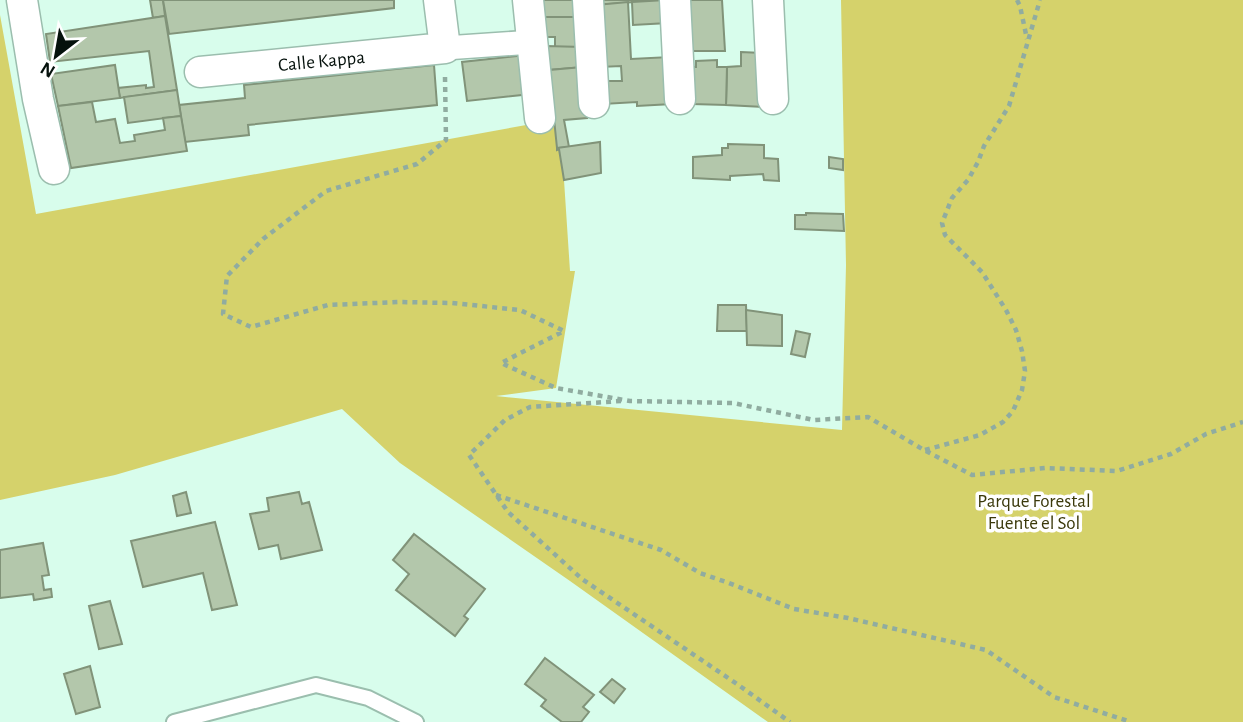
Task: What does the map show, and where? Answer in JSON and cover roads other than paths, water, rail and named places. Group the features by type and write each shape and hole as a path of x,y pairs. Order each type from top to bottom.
{"street":[{"path":"22,0 38,100 54,169"},
{"path":"439,0 445,48"},
{"path":"528,0 540,118"},
{"path":"588,0 594,103"},
{"path":"675,0 680,99"},
{"path":"768,0 773,99"},
{"name":"Calle Kappa","path":"200,72 532,42"}],"lane":[{"path":"183,721 316,685 368,698 416,722"}],"park label":[{"name":"Parque Forestal Fuente el Sol","path":"1034,511"}]}
